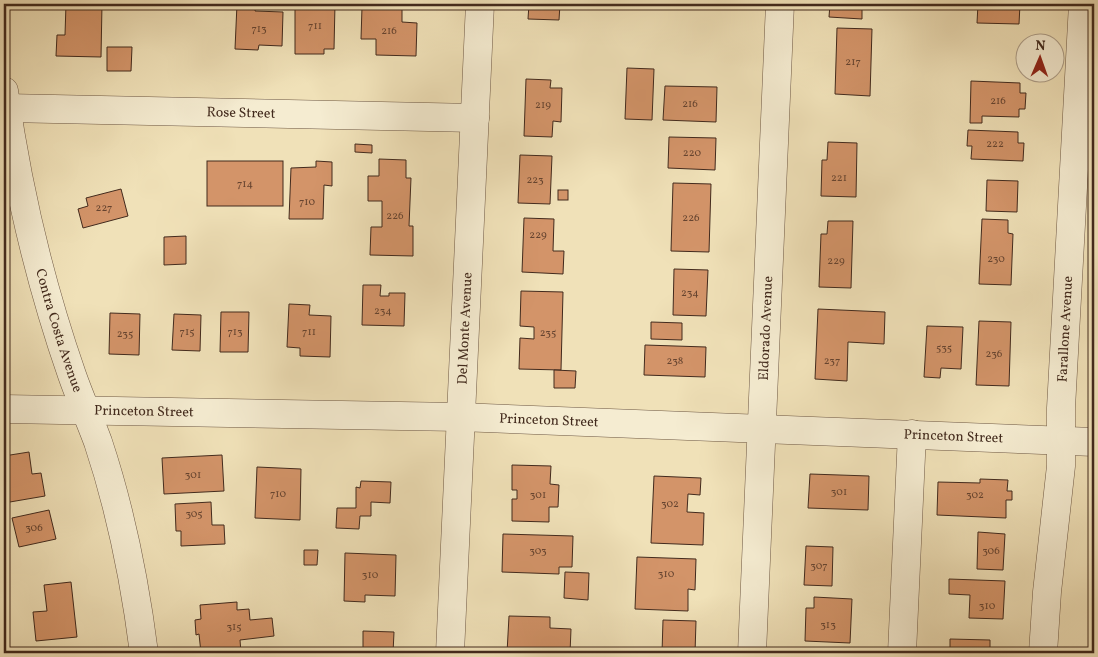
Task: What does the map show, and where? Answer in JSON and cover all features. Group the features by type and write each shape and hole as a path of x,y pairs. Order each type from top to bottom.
{"street":[{"name":"Del Monte Avenue","path":"450,653 459,417 480,4"},
{"name":"Eldorado Avenue","path":"752,653 780,4"},
{"name":"Farallone Avenue","path":"1043,653 1047,592 1061,466 1060,440 1083,4"},
{"name":"Rose Street","path":"5,100 475,118"},
{"name":"Contra Costa Avenue","path":"5,100 31,230 72,375 86,411 120,516 132,575 144,653"},
{"name":"Princeton Street","path":"4,409 459,417 1094,442"},
{"path":"902,653 912,434"}],"building":[{"path":"66,4 102,4 101,57 56,56 57,35 65,35"},
{"path":"237,4 256,4 255,11 283,12 282,46 259,45 258,50 235,49"},
{"path":"295,4 335,4 334,49 324,49 324,54 295,54"},
{"path":"529,4 560,4 559,20 528,19"},
{"path":"830,4 862,4 862,19 829,17"},
{"path":"978,4 1020,4 1019,24 977,23"},
{"path":"362,7 402,8 402,22 417,23 416,56 376,55 376,39 361,39"},
{"path":"837,28 872,29 870,96 835,94"},
{"path":"107,47 132,47 131,71 107,71"},
{"path":"627,68 654,69 652,120 625,119"},
{"path":"526,79 551,80 550,88 562,88 561,122 553,121 552,137 524,136"},
{"path":"971,81 1020,83 1020,93 1026,93 1025,109 1019,109 1019,117 982,116 982,123 970,123"},
{"path":"665,86 717,87 716,122 663,120"},
{"path":"968,130 1018,132 1018,143 1024,143 1023,161 971,159 972,146 967,146"},
{"path":"669,137 716,138 715,170 668,168"},
{"path":"828,142 857,143 856,197 821,196 822,160 827,160"},
{"path":"355,144 372,145 372,153 355,152"},
{"path":"520,155 552,156 550,204 518,203"},
{"path":"379,159 406,160 406,178 411,178 409,226 413,226 413,256 370,255 371,227 382,227 382,201 368,201 368,176 379,176"},
{"path":"207,161 283,161 283,206 207,206"},
{"path":"316,161 332,162 332,186 324,185 323,219 289,219 291,168 316,167"},
{"path":"987,180 1018,181 1017,212 986,211"},
{"path":"673,183 711,184 709,252 671,251"},
{"path":"121,189 128,216 83,228 78,209 88,206 86,198"},
{"path":"558,190 568,190 568,200 558,200"},
{"path":"524,218 554,219 553,251 564,251 563,274 522,272"},
{"path":"982,219 1008,220 1008,233 1013,234 1011,285 979,284"},
{"path":"828,221 853,221 851,288 819,287 821,234 827,234"},
{"path":"186,236 186,264 164,265 164,237"},
{"path":"674,269 708,270 706,316 673,315"},
{"path":"363,285 381,285 380,296 389,296 389,293 405,293 404,326 362,325"},
{"path":"521,291 563,292 561,370 519,369 520,338 534,339 534,327 520,326"},
{"path":"289,304 310,305 309,315 331,316 330,357 300,356 300,348 287,347"},
{"path":"818,309 885,312 884,344 848,342 847,381 815,379"},
{"path":"221,312 249,312 248,352 220,352"},
{"path":"110,313 140,314 139,355 109,354"},
{"path":"174,314 201,315 200,351 172,350"},
{"path":"979,321 1011,322 1009,386 976,385"},
{"path":"651,322 682,323 682,340 651,339"},
{"path":"927,326 963,327 961,369 941,368 940,378 924,377"},
{"path":"645,345 706,347 705,377 644,375"},
{"path":"554,370 576,371 575,388 554,388"},
{"path":"29,452 32,474 41,473 45,496 4,503 4,456"},
{"path":"222,455 224,491 164,494 162,458"},
{"path":"512,465 551,466 550,484 559,485 558,507 549,507 549,522 512,521 512,499 517,499 517,490 512,490"},
{"path":"257,467 301,469 300,520 255,518"},
{"path":"810,474 869,476 868,510 808,508"},
{"path":"654,476 701,478 700,495 688,494 687,512 704,513 703,545 651,543"},
{"path":"980,479 1008,480 1007,491 1012,491 1012,500 1006,500 1006,518 937,515 938,482 980,483"},
{"path":"361,481 391,482 390,503 371,502 371,516 360,516 359,529 336,528 337,508 356,508 356,487 360,488"},
{"path":"211,502 212,525 224,525 225,544 181,546 181,531 176,531 175,504"},
{"path":"49,510 56,539 19,547 12,518"},
{"path":"978,532 1005,534 1003,570 977,569"},
{"path":"503,534 573,536 572,567 559,567 559,574 502,572"},
{"path":"806,546 833,547 832,586 804,585"},
{"path":"304,550 318,550 317,565 304,565"},
{"path":"345,553 396,555 395,596 365,595 365,602 344,601"},
{"path":"637,557 696,559 695,590 688,589 688,611 635,609"},
{"path":"565,572 589,573 588,600 564,598"},
{"path":"949,579 1005,581 1003,619 969,618 970,595 949,594"},
{"path":"71,582 77,637 36,641 33,612 47,611 44,585"},
{"path":"814,597 852,599 850,643 805,641 806,608 814,608"},
{"path":"237,602 237,610 249,609 250,620 272,618 274,636 240,640 241,653 201,653 199,634 196,635 195,620 201,619 200,605"},
{"path":"509,616 550,617 550,628 571,629 570,653 507,653"},
{"path":"663,620 696,621 695,653 662,653"},
{"path":"363,631 394,632 393,653 363,653"},
{"path":"950,639 990,640 990,653 950,653"},
{"path":"1091,644 1094,644 1094,653 1091,653"}]}
